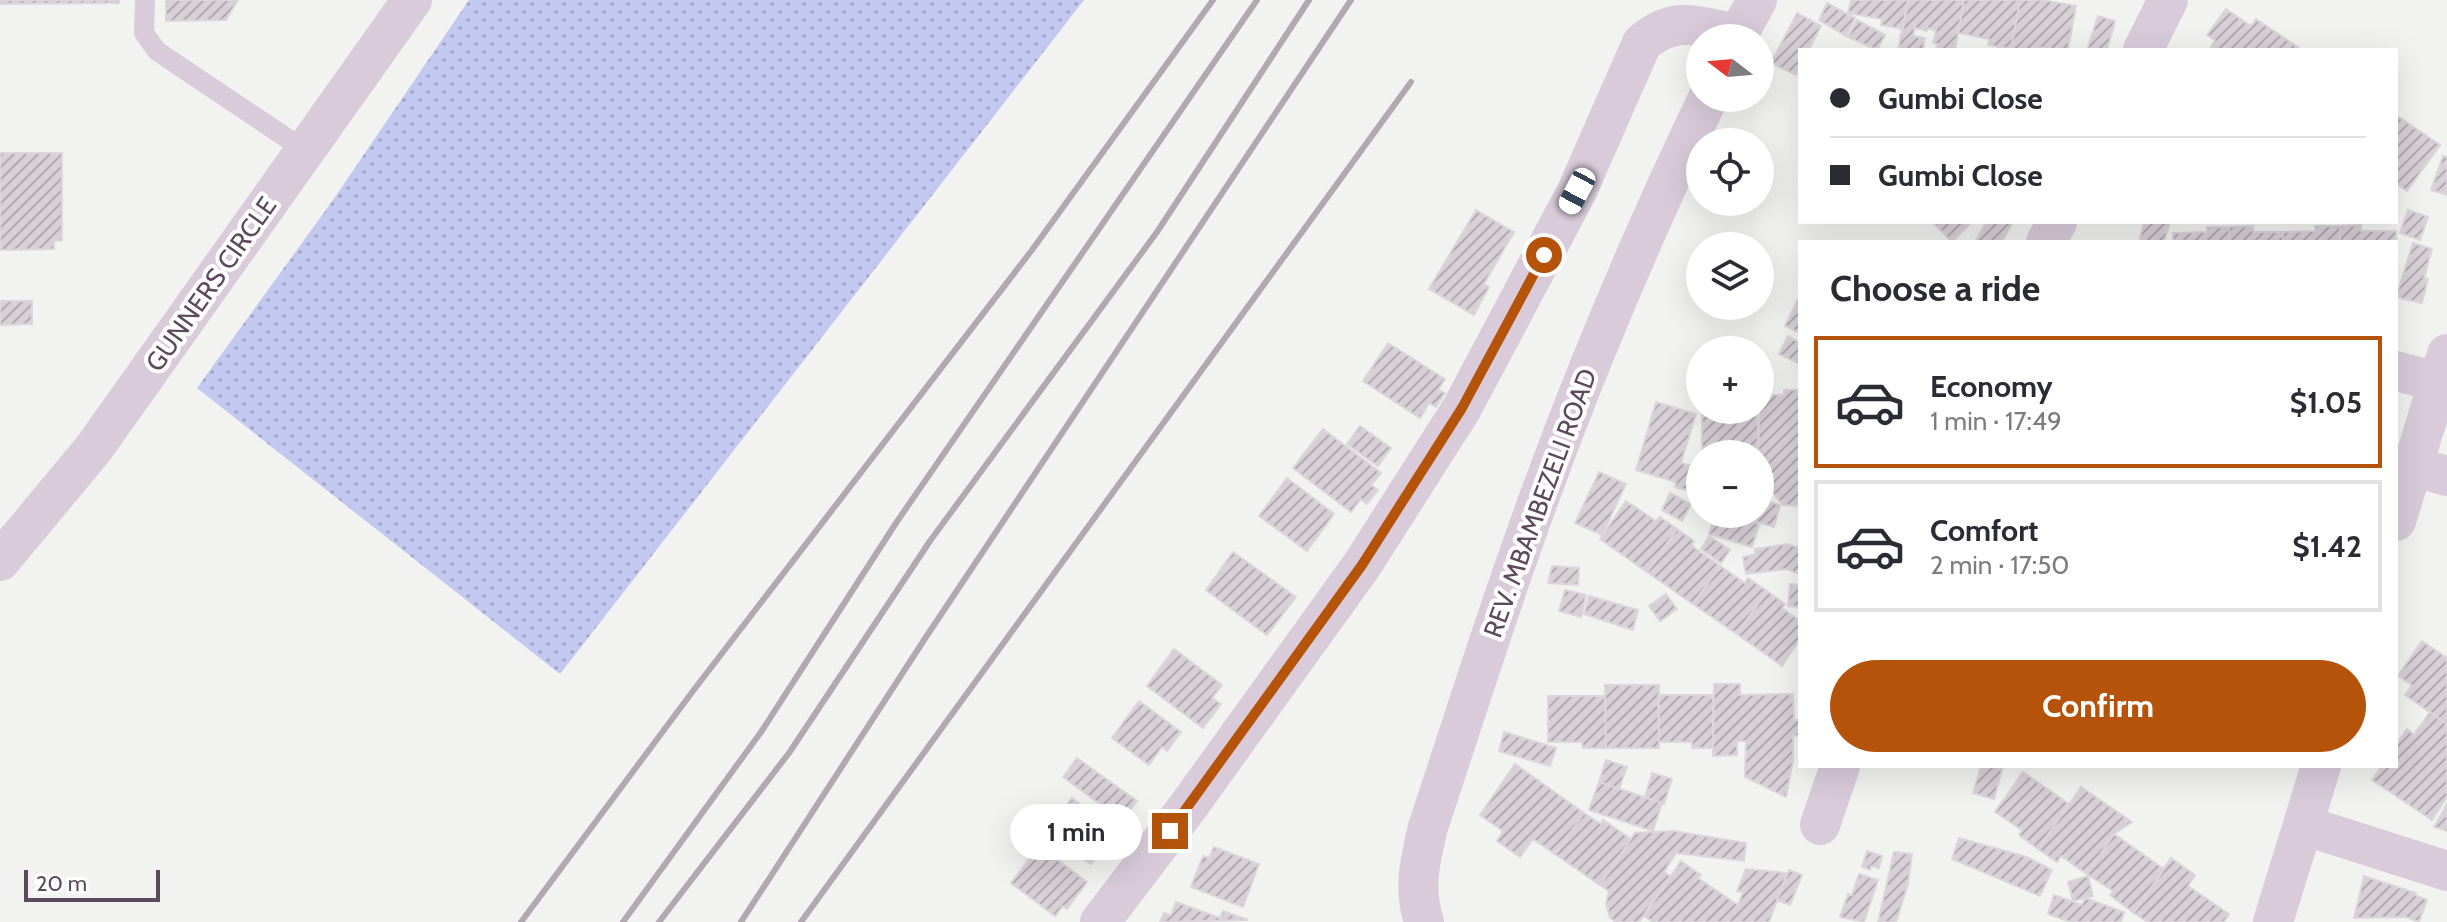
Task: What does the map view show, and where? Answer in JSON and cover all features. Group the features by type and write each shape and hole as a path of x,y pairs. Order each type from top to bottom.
{"street":[{"name":"GUNNERS CIRCLE","path":"0,561 94,448 412,0"},
{"path":"2144,48 2168,0"},
{"path":"1100,922 1196,796 1362,565 1462,408 1577,191 1642,43 1657,30 1673,24 1686,24"},
{"name":"REV. MBAMBEZELI ROAD","path":"1423,922 1417,900 1417,873 1428,827 1524,539 1596,350 1667,182 1701,112"},
{"path":"2398,371 2443,368 2430,471 2398,518"},
{"path":"1820,825 1839,768"},
{"path":"2273,922 2320,768"},
{"path":"2303,825 2447,871"}],"lane":[{"path":"145,0 144,33 157,51 306,151"}],"shaded area":[{"path":"469,0 1084,0 560,674 197,388 333,200"}],"building":[{"path":"0,0 119,0 119,3 0,4"},
{"path":"166,0 238,0 226,20 166,21"},
{"path":"1851,0 1908,0 1903,29 1881,25 1882,19 1848,13"},
{"path":"1908,0 1964,0 1955,48 1936,48 1937,44 1933,43 1936,31 1915,28 1913,36 1925,38 1923,48 1898,48"},
{"path":"1964,0 2020,0 2011,48 1988,45 1989,39 1958,33"},
{"path":"2020,0 2043,0 2076,6 2068,48 2011,48"},
{"path":"1827,3 1855,18 1846,36 1819,20"},
{"path":"2226,9 2251,26 2256,19 2299,48 2210,48 2215,40 2207,35"},
{"path":"1797,13 1821,26 1810,48 1798,48 1796,75 1774,64 1774,57"},
{"path":"2098,16 2115,21 2108,48 2088,48"},
{"path":"1857,20 1885,35 1878,48 1848,37"},
{"path":"2398,116 2440,145 2407,191 2398,185"},
{"path":"0,153 62,153 62,240 54,241 54,249 0,250"},
{"path":"2443,156 2447,157 2447,195 2431,190"},
{"path":"1476,210 1514,232 1484,284 1489,287 1474,315 1429,289"},
{"path":"2408,210 2428,217 2420,240 2400,233"},
{"path":"1934,224 1970,224 1954,240 1950,240"},
{"path":"1985,224 2012,224 2003,240 1976,240"},
{"path":"2144,224 2169,224 2165,240 2140,240"},
{"path":"2361,225 2361,231 2396,231 2396,240 2340,240 2340,226"},
{"path":"2253,226 2253,232 2283,232 2283,240 2229,240 2229,227"},
{"path":"2315,226 2340,226 2340,240 2283,240 2283,232 2316,231"},
{"path":"2207,227 2229,227 2229,240 2173,240 2173,233 2207,232"},
{"path":"2413,243 2432,249 2424,278 2428,279 2422,303 2398,297"},
{"path":"1798,299 1798,332 1785,326"},
{"path":"0,301 32,301 32,324 0,325"},
{"path":"1788,336 1798,342 1798,363 1779,354"},
{"path":"1388,343 1445,379 1438,390 1445,393 1436,407 1429,403 1420,418 1363,381"},
{"path":"1784,390 1798,390 1798,506 1783,505 1774,494 1774,440 1758,440 1759,424 1774,424 1774,395 1784,395"},
{"path":"1656,402 1686,411 1686,424 1693,424 1681,463 1686,464 1686,490 1675,487 1676,482 1636,470"},
{"path":"1702,424 1758,424 1758,440 1702,440"},
{"path":"1360,426 1391,448 1378,466 1347,444"},
{"path":"1323,429 1381,473 1371,485 1378,490 1367,504 1361,499 1351,512 1293,468"},
{"path":"1599,472 1626,484 1602,535 1575,523"},
{"path":"1287,478 1334,514 1307,551 1259,516"},
{"path":"1670,493 1686,501 1686,513 1682,521 1662,510"},
{"path":"1626,501 1656,521 1660,517 1677,529 1647,572 1600,539"},
{"path":"1774,503 1780,505 1774,527"},
{"path":"1711,528 1758,528 1752,547 1709,534"},
{"path":"1677,529 1694,541 1692,546 1720,566 1693,604 1647,572"},
{"path":"1709,536 1730,550 1721,563 1701,549"},
{"path":"1787,544 1798,547 1798,573 1786,569 1746,574 1743,557 1756,554 1755,549"},
{"path":"1233,552 1296,597 1267,635 1206,590"},
{"path":"1552,566 1579,568 1578,585 1548,583"},
{"path":"1720,566 1745,583 1748,578 1767,591 1737,634 1693,604"},
{"path":"1790,584 1798,585 1798,607 1788,606"},
{"path":"1565,590 1586,595 1581,617 1559,611"},
{"path":"1767,591 1785,604 1782,608 1798,620 1798,642 1782,666 1737,634"},
{"path":"1666,594 1677,609 1660,621 1649,606"},
{"path":"1589,596 1638,610 1633,630 1584,614"},
{"path":"2422,641 2447,658 2447,724 2405,695 2412,685 2398,676"},
{"path":"1174,649 1222,685 1212,698 1221,704 1203,728 1147,686"},
{"path":"1714,684 1740,684 1740,695 1793,694 1798,736 1793,735 1793,761 1786,797 1745,777 1746,741 1737,741 1737,755 1713,756"},
{"path":"1605,685 1659,685 1659,748 1606,748"},
{"path":"1658,695 1713,695 1713,748 1692,748 1692,742 1659,742"},
{"path":"1548,696 1605,696 1606,748 1583,748 1582,742 1548,742"},
{"path":"1139,701 1181,732 1167,751 1162,747 1149,765 1112,738"},
{"path":"2430,712 2447,724 2447,797 2432,820 2372,780 2381,768 2398,768 2398,742 2407,729 2414,735"},
{"path":"1504,732 1556,748 1550,766 1499,751"},
{"path":"1077,758 1137,801 1122,820 1063,777"},
{"path":"1606,760 1627,767 1619,789 1599,782"},
{"path":"1515,764 1584,813 1555,854 1533,839 1520,857 1497,841 1503,831 1480,815"},
{"path":"1980,768 2002,768 1994,799 1973,793"},
{"path":"2023,772 2069,804 2038,849 2019,835 2022,830 1995,812"},
{"path":"1652,773 1672,779 1664,804 1645,797"},
{"path":"1599,782 1662,803 1653,831 1589,810"},
{"path":"2081,787 2132,822 2114,834 2087,874 2061,856 2057,862 2038,849"},
{"path":"1072,798 1110,826 1102,838 1107,842 1091,864 1047,832"},
{"path":"2447,804 2447,831 2434,827"},
{"path":"1584,813 1601,824 1603,820 1631,839 1600,885 1555,854"},
{"path":"1674,831 1746,843 1744,861 1676,853 1664,872 1670,876 1639,922 1616,922 1610,918 1606,903 1609,891 1600,885 1635,833"},
{"path":"2114,834 2164,869 2134,913 2110,895 2113,891 2087,874"},
{"path":"1959,838 2027,857 2052,870 2040,896 1952,859"},
{"path":"1039,846 1087,882 1067,909 1063,906 1055,916 1011,883"},
{"path":"1214,847 1259,864 1243,907 1191,887 1203,856 1209,858"},
{"path":"1867,851 1882,856 1879,868 1871,866 1870,870 1862,867"},
{"path":"1894,852 1912,854 1908,884 1896,922 1878,922"},
{"path":"2171,858 2195,875 2188,886 2229,914 2224,922 2148,922 2134,913"},
{"path":"1681,861 1701,875 1698,878 1738,905 1743,892 1737,891 1746,869 1787,873 1769,922 1653,922 1644,916"},
{"path":"1789,870 1802,875 1790,905 1777,900"},
{"path":"1859,874 1878,880 1864,922 1840,917"},
{"path":"2088,876 2093,896 2073,901 2068,882"},
{"path":"2364,876 2416,893 2427,900 2419,922 2406,917 2354,918"},
{"path":"2054,895 2082,905 2085,898 2124,912 2121,922 2070,922 2048,914"},
{"path":"1176,902 1220,918 1223,911 1248,920 1160,922 1164,913 1171,915"}],"railway":[{"path":"521,922 693,691 1032,250 1213,0"},
{"path":"623,922 761,732 896,523 1257,0"},
{"path":"659,922 789,753 930,541 1157,232 1309,0"},
{"path":"741,922 926,637 1351,0"},
{"path":"801,922 1411,82"}],"route":[{"path":"1170,831 1362,565 1462,408 1544,255"}]}
